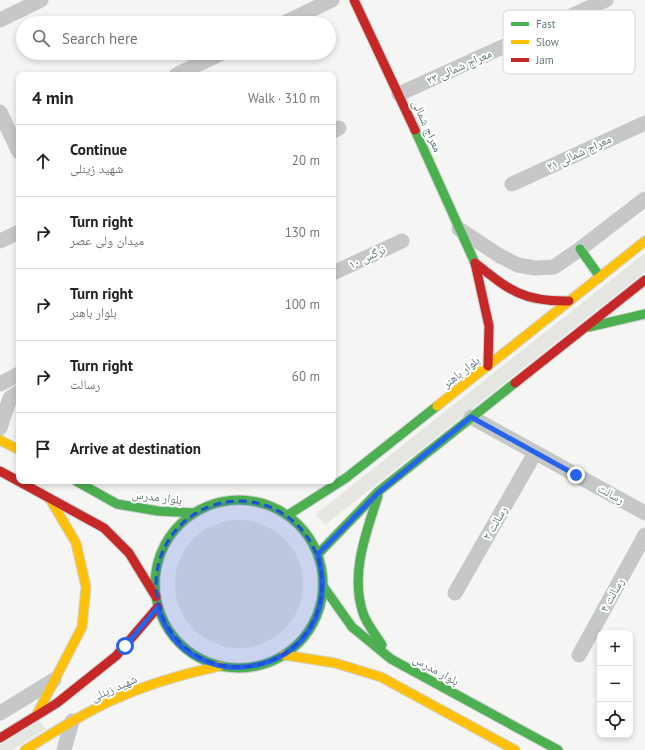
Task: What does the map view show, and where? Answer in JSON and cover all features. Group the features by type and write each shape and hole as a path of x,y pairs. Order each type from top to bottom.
{"main road":[{"name":"معراج شمالی","path":"354,0 399,94 474,263 484,298 489,326 488,366"},
{"name":"بلوار باهنر","path":"288,515 346,478 645,242"},
{"path":"580,250 600,277"},
{"path":"474,263 522,297 546,302 569,301"},
{"path":"318,554 379,492 471,417 645,280"},
{"path":"583,329 645,314"},
{"path":"0,440 16,448"},
{"path":"0,471 16,480"},
{"path":"23,484 104,528 130,553 157,602 168,628 178,641 195,655 220,666 236,668 269,662 284,655 297,645 310,628 321,602 323,586 322,570 318,554 310,539 300,526 288,515 273,507 258,502 241,500 225,501 209,505 194,513 177,527 162,550 157,565 155,582 157,602"},
{"name":"بلوار مدرس","path":"81,484 117,504 158,512 194,513"},
{"path":"379,492 362,545 358,581 364,613 391,659"},
{"path":"36,716 82,627 86,587 76,543 50,499"},
{"name":"بلوار مدرس","path":"323,586 352,627 391,659 558,750"},
{"name":"شهید زینلی","path":"0,738 57,703 116,656 157,602"},
{"path":"284,655 335,663 381,677 515,750"},
{"name":"شهید زینلی","path":"25,750 72,721 126,694 183,674 220,666"}],"street":[{"path":"0,20 41,0"},
{"path":"299,16 332,0"},
{"name":"معراج شمالی ۲۳","path":"584,10 606,0"},
{"name":"معراج شمالی ۲۳","path":"399,94 503,47"},
{"path":"182,72 207,60"},
{"path":"0,112 16,146"},
{"name":"معراج شمالی ۲۱","path":"512,184 645,123"},
{"path":"459,229 500,256 518,265 535,268 554,267 580,250 645,199"},
{"path":"0,241 16,233"},
{"name":"نرگس ۱۰","path":"336,272 402,241"},
{"path":"0,384 16,376"},
{"path":"0,428 10,398 16,394"},
{"name":"رسالت","path":"471,417 645,513"},
{"name":"رسالت ۲","path":"455,592 535,453"},
{"name":"رسالت ۴","path":"579,654 645,535"},
{"path":"0,713 55,679"},
{"path":"64,750 72,721"}],"highlighted area":[{"path":"225,501 258,502 288,515 310,539 322,570 321,602 308,632 284,655 253,666 220,666 190,652 167,628 156,598 157,565 170,535 194,513"}],"shaded area":[{"path":"645,253 645,272 325,525 316,514"},
{"path":"233,520 245,520 258,523 275,531 288,543 300,565 303,584 302,596 298,608 292,620 280,633 258,645 245,648 233,648 220,645 203,637 190,625 178,603 175,590 175,578 178,565 186,548 198,535 220,523"},
{"path":"40,721 46,729 12,750 0,750 0,745"}],"traffic: fast":[{"path":"415,130 475,263"},
{"path":"580,249 600,277"},
{"path":"589,327 645,314"},
{"path":"318,554 379,491 515,383"},
{"path":"288,515 346,478 437,406"},
{"path":"81,484 117,504 158,511 194,513"},
{"path":"378,496 361,554 358,583 359,598 363,613 369,626 382,645"},
{"path":"239,500 263,504 279,510 292,519 304,531 313,544 319,560 323,584 319,608 313,624 304,637 292,649 279,658 263,664 239,668 215,664 199,658 186,649 174,637 165,624 159,608 155,584 159,560 165,544 174,531 186,519 199,510 215,504 239,500"},
{"path":"323,586 352,627 391,659 558,750"}],"traffic: slow":[{"path":"437,406 645,241"},
{"path":"0,440 16,448"},
{"path":"36,716 82,627 86,587 76,543 50,499"},
{"path":"284,655 335,663 381,677 515,750"},
{"path":"25,750 79,717 126,694 165,680 220,666"}],"traffic: jam":[{"path":"354,0 415,130"},
{"path":"488,366 489,326 475,263 508,287 528,297 553,301 569,301"},
{"path":"515,383 645,280"},
{"path":"0,471 16,480"},
{"path":"24,484 104,528 129,553 156,597"},
{"path":"0,738 57,703 116,656 158,607"}],"route":[{"path":"125,646 158,607 160,614 168,628 178,641 190,652 204,660 220,666 236,668 269,662 284,655 297,645 308,632 316,618 321,602 323,586 322,570 318,554 379,492 471,417 576,475"}]}
